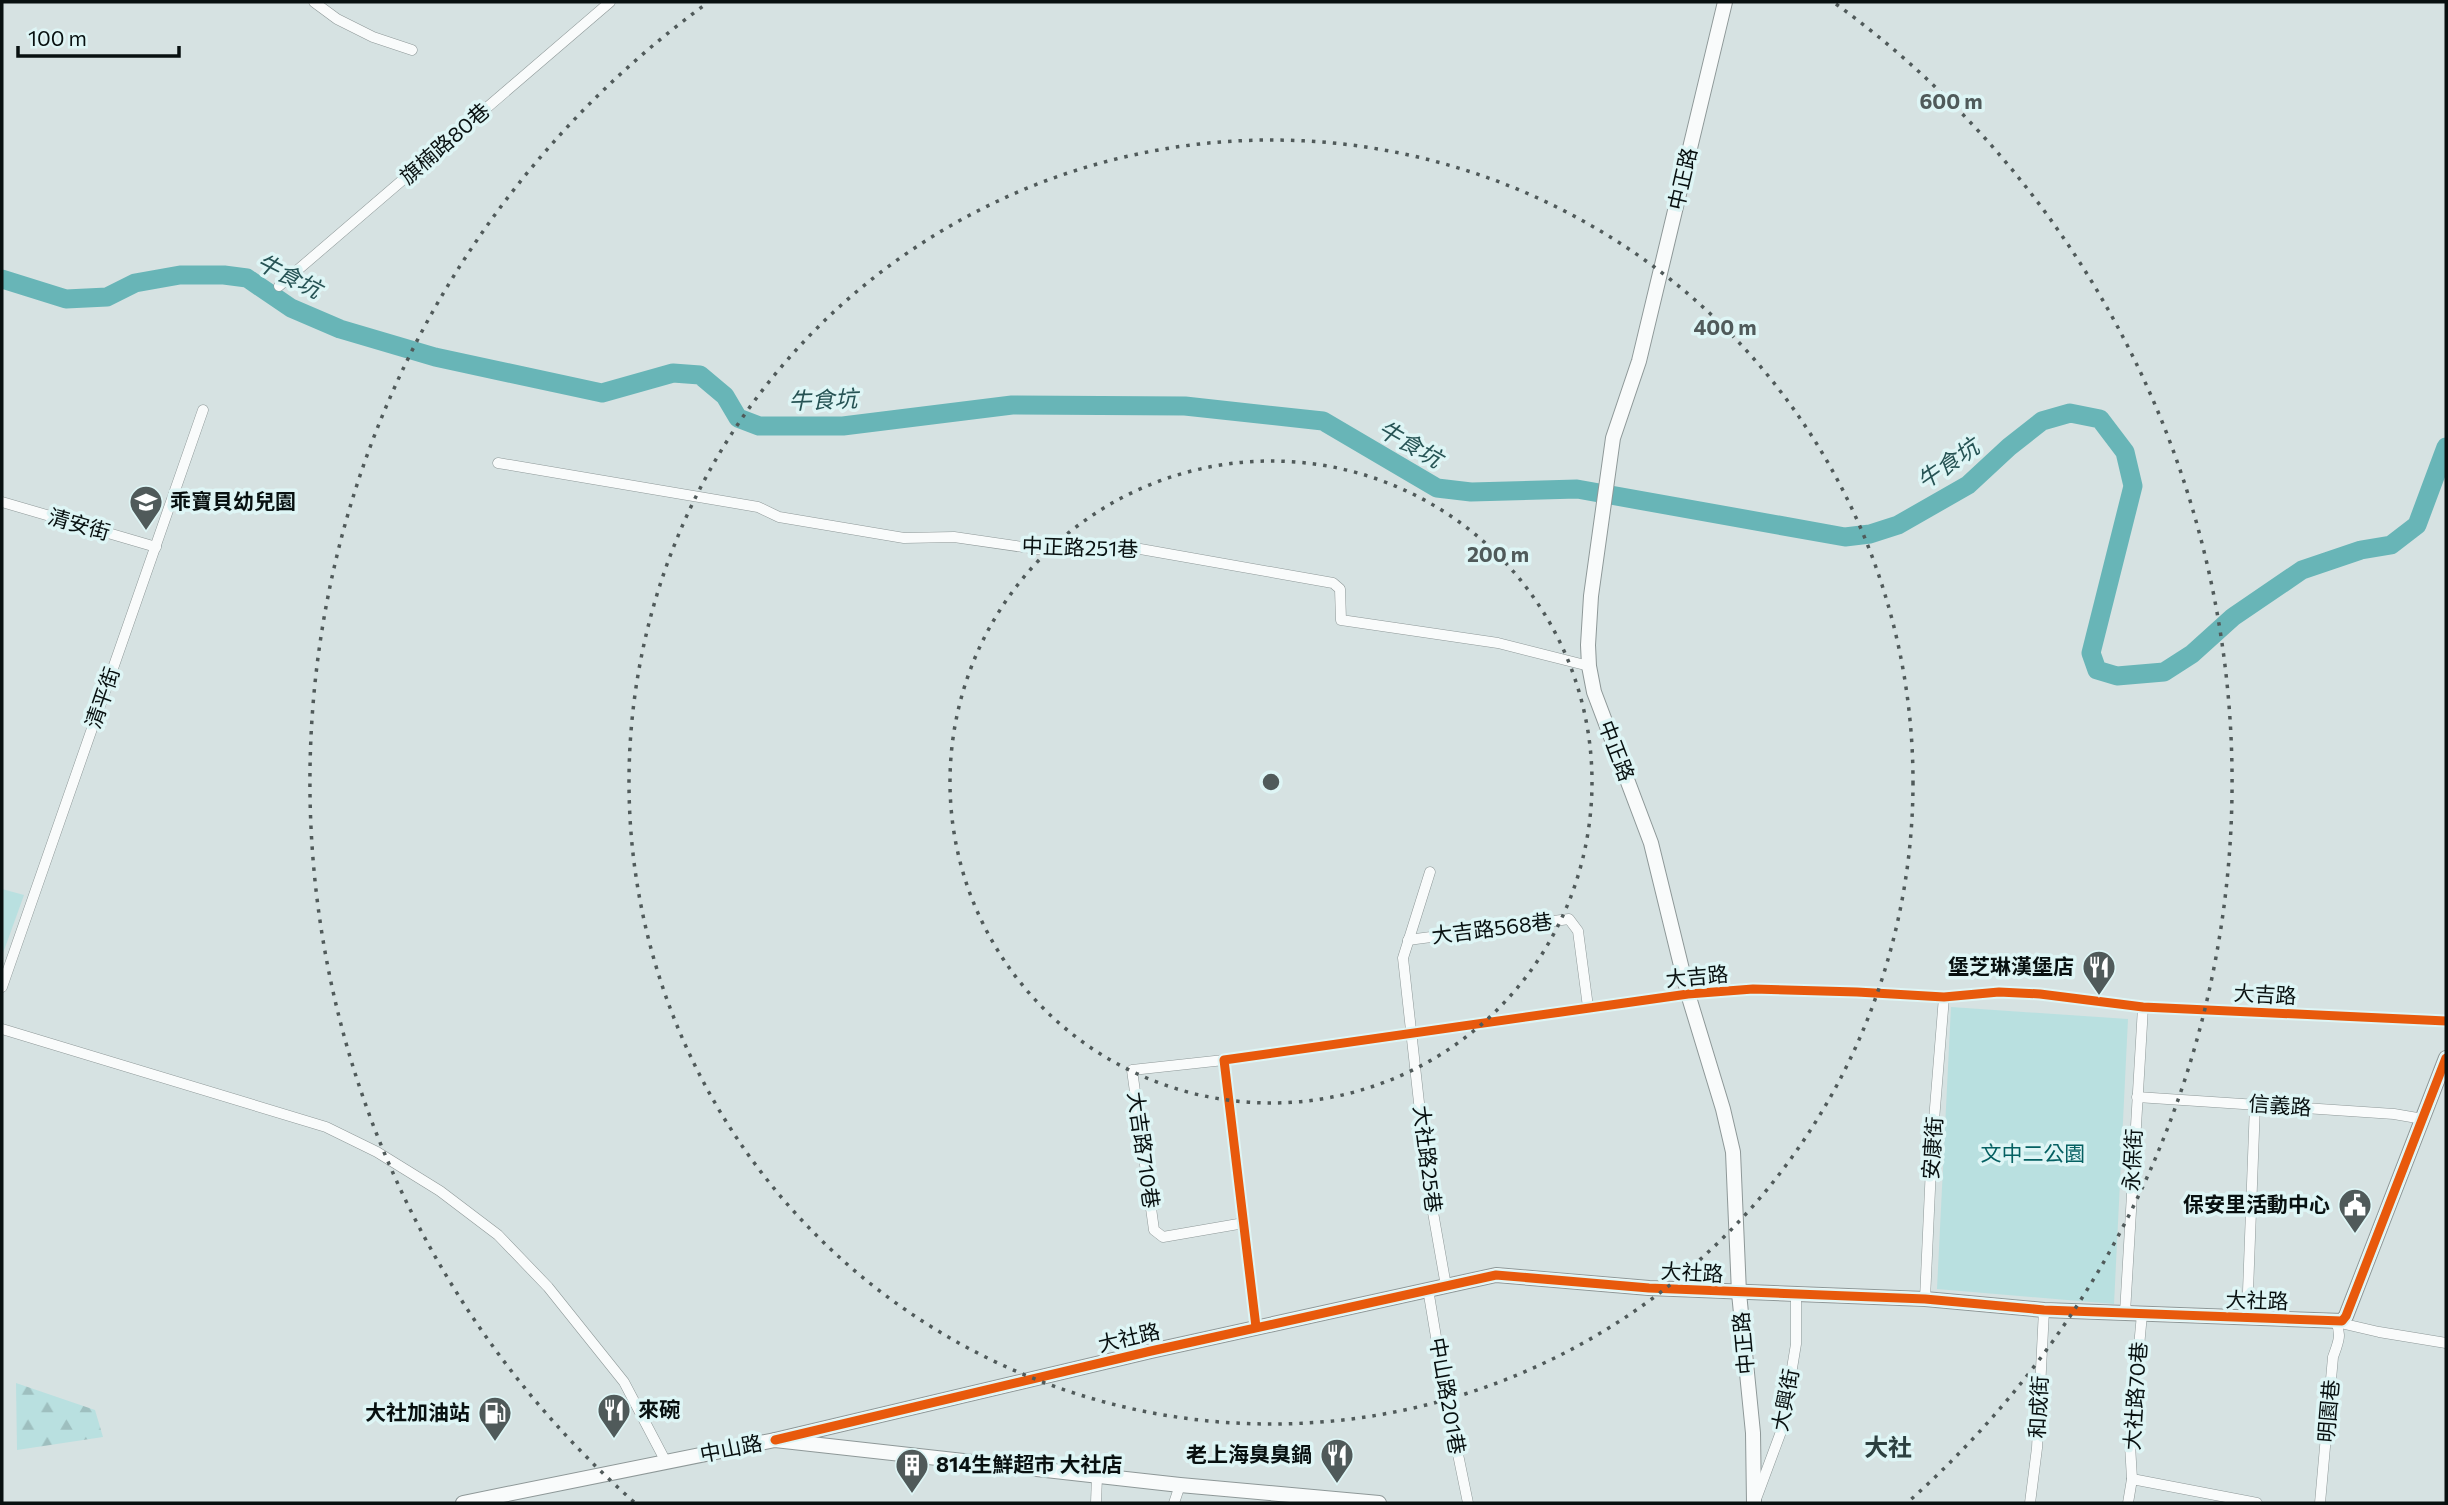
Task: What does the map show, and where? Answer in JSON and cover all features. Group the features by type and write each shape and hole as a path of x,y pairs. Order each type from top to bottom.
{"street":[{"path":"314,2 337,19 373,37 412,50"},
{"name":"旗楠路80巷","path":"279,286 610,2"},
{"name":"中正路","path":"1724,2 1639,361 1613,439 1591,596 1589,666 1594,692 1651,843 1688,994 1723,1109 1733,1152 1740,1293 1753,1433 1755,1503"},
{"name":"清平街","path":"2,987 203,410"},
{"name":"中正路251巷","path":"498,463 758,507 779,517 904,538 954,537 1057,552 1129,547 1333,583 1340,589 1341,620 1498,643 1589,666"},
{"name":"清安街","path":"2,502 156,547"},
{"name":"大社路25巷","path":"1430,872 1403,958 1428,1184 1446,1286"},
{"name":"大吉路568巷","path":"1408,940 1569,919 1577,931 1588,1007"},
{"name":"大吉路","path":"1224,1060 1588,1007 1753,989 1944,997 1999,992 2026,993 2143,1007 2446,1021"},
{"name":"安康街","path":"1924,1299 1932,1144 1944,997"},
{"name":"永保街","path":"2124,1313 2143,1007"},
{"path":"2,1030 326,1127 377,1152 440,1191 498,1235 548,1287 624,1382 666,1462"},
{"path":"2336,1322 2346,1317 2446,1058"},
{"path":"1224,1060 1256,1327"},
{"name":"大吉路710巷","path":"1224,1060 1132,1070 1154,1230 1164,1237 1244,1223"},
{"name":"信義路","path":"2137,1097 2394,1114 2423,1119"},
{"name":"大社路","path":"2248,1318 2255,1104"},
{"name":"大社路","path":"775,1440 1256,1327 1496,1275 1649,1288 1924,1299 2045,1310 2336,1322"},
{"name":"中山路201巷","path":"1428,1289 1468,1503"},
{"name":"大興街","path":"1755,1503 1782,1429 1796,1344 1796,1294"},
{"name":"和成街","path":"2030,1503 2037,1448 2045,1310"},
{"name":"大社路70巷","path":"2128,1503 2132,1479 2130,1445 2142,1314"},
{"path":"2336,1322 2446,1343"},
{"name":"明園巷","path":"2320,1503 2333,1357 2340,1338 2336,1322"},
{"name":"中山路","path":"463,1503 775,1440 1180,1485 1379,1503"},
{"path":"1096,1503 1097,1476"},
{"path":"2132,1479 2257,1503"},
{"path":"1174,1503 1180,1485"}],"green space":[{"path":"2,889 24,895 2,956"},
{"name":"文中二公園","path":"1951,1007 2128,1019 2114,1304 1937,1289"},
{"path":"16,1383 95,1410 103,1437 17,1450"}],"waterway":[{"name":"牛食坑","path":"2,279 66,299 107,297 135,283 180,275 247,278 291,308 340,329 435,357 602,393 673,373 700,375 725,396 738,418 759,426 843,426 1012,405 1185,406 1323,421 1437,488 1471,492 1577,489 1845,537 1870,534 1898,525 1968,485 2042,421 2070,413 2100,419 2125,452 2133,486 2091,653 2097,670 2117,676 2164,672 2192,654 2233,617 2302,570 2361,550 2391,545 2417,525 2446,447"}],"cycle path":[{"path":"1256,1327 1224,1060 1688,994 1753,989 1944,997 1999,992 2040,994 2143,1007 2446,1021"},
{"path":"775,1440 1151,1351 1496,1275 1649,1288 1925,1299 2044,1310 2342,1321 2446,1058"}],"place":[{"name":"乖寶貝幼兒園","path":"146,532"},
{"name":"堡芝琳漢堡店","path":"2099,997"},
{"name":"保安里活動中心","path":"2355,1235"},
{"name":"來碗","path":"614,1440"},
{"name":"大社加油站","path":"495,1443"},
{"name":"老上海臭臭鍋","path":"1337,1485"},
{"name":"814生鮮超市 大社店","path":"912,1495"}],"district":[{"name":"大社","path":"1888,1448"}]}
